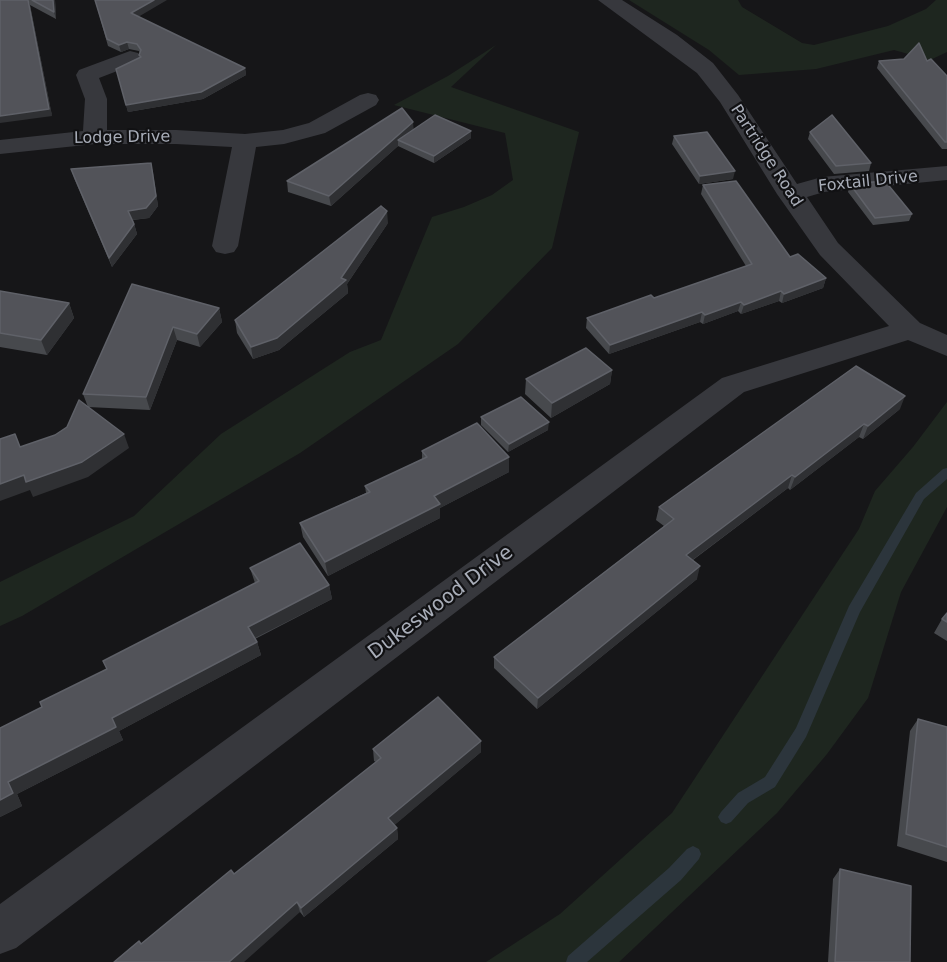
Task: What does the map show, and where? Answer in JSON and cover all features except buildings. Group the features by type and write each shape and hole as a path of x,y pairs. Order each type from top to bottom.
{"street":[{"name":"Partridge Road","path":"608,0 669,40 705,68 730,100 790,194 829,249 910,330"},
{"path":"94,137 96,99 87,75 130,58"},
{"name":"Lodge Drive","path":"0,147 94,137 176,137 245,141 284,137 317,128 368,100"},
{"path":"225,246 245,141"},
{"name":"Foxtail Drive","path":"790,194 822,185 947,173"},
{"path":"910,330 947,346"},
{"name":"Dukeswood Drive","path":"0,932 733,385 836,351 910,330"}],"shaded area":[{"path":"629,0 738,0 742,7 802,43 814,45 888,26 926,9 936,0 947,0 947,52 930,60 894,50 816,69 739,75 709,50"},
{"path":"496,45 451,87 579,132 552,248 458,344 300,453 22,616 0,626 0,582 134,516 221,434 350,352 381,340 432,217 492,195 513,180 505,133 394,105 448,76"},
{"path":"947,402 947,507 901,592 868,698 827,754 777,813 619,962 486,962 560,914 672,813 859,529 875,491 913,447"}],"waterway":[{"path":"726,817 743,798 770,782 801,732 854,610 920,496 947,472"},
{"path":"574,962 675,874 693,854"}]}
